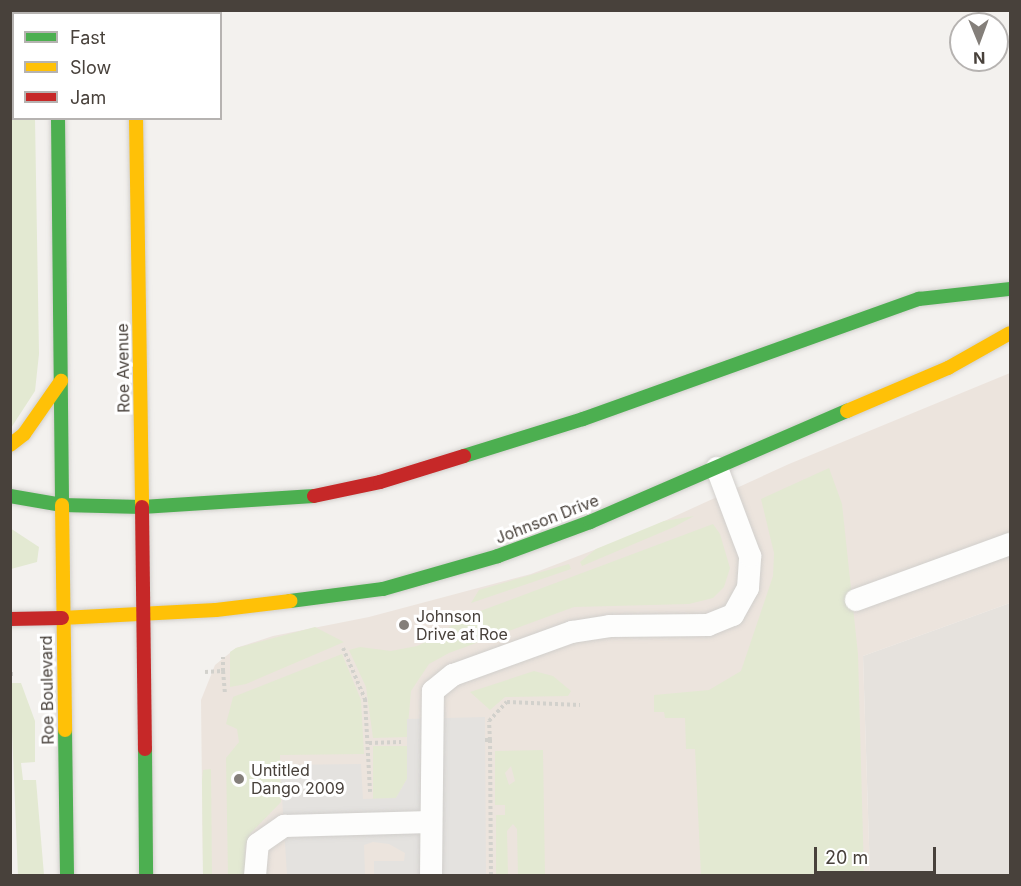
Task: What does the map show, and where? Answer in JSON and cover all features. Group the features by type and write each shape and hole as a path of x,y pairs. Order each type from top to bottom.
{"main road":[{"path":"58,120 62,505"},
{"name":"Roe Avenue","path":"136,120 143,617"},
{"path":"10,496 62,505 142,507 302,499 380,482 583,420 919,299 1011,289"},
{"name":"Johnson Drive","path":"10,619 143,617 383,589 498,556 717,468 948,368 1011,333"},
{"path":"10,445 24,434 61,381"},
{"name":"Roe Boulevard","path":"62,505 67,876"},
{"path":"143,617 146,876"}],"lane":[{"path":"431,876 430,699 444,680 572,632 610,626 708,625 733,615 748,588 750,556 717,468"},
{"path":"856,600 1011,544"},
{"path":"255,876 258,844 284,826 431,822"}],"path":[{"path":"343,648 365,699 370,794"},
{"path":"223,657 225,694"},
{"path":"205,672 223,671"},
{"path":"491,876 487,740 489,721 507,702 580,705"},
{"path":"369,743 407,742"}],"shaded area":[{"path":"1010,373 1010,603 863,656 870,875 203,876 201,700 215,665 236,648 273,636 369,617 531,574 636,534 789,464"},
{"path":"1010,603 1010,875 870,875 863,656"},
{"path":"485,717 486,875 374,875 374,861 404,861 405,853 389,844 373,842 364,845 365,875 287,875 280,765 361,764 363,799 396,798 407,779 407,719"}],"green space":[{"path":"27,10 28,12 12,12 12,120 35,120 39,354 35,391 11,428 10,11"},
{"path":"829,468 842,504 858,654 864,875 701,875 695,749 686,749 685,718 665,718 664,712 654,712 654,695 709,690 741,671 773,576 774,553 761,499"},
{"path":"694,516 674,527 582,566 580,562 596,549 664,521"},
{"path":"713,524 720,534 730,568 724,587 713,598 689,604 574,607 449,653 429,664 411,691 407,737 373,738 366,687 349,650 360,647 391,651 417,646 440,635 459,619"},
{"path":"10,528 39,547 37,562 11,569"},
{"path":"569,564 571,569 471,603 479,590"},
{"path":"315,627 344,642 246,684 230,687 230,652 236,648"},
{"path":"342,654 361,700 364,754 280,755 281,802 250,834 245,847 245,875 228,875 226,758 239,742 237,729 226,724 233,697"},
{"path":"534,671 553,676 571,691 568,696 505,697 490,710 470,692"},
{"path":"10,683 21,683 35,721 35,762 21,763 23,780 36,780 44,875 18,875"},
{"path":"373,746 407,746 407,779 396,798 373,799"},
{"path":"543,750 545,875 518,875 517,829 513,824 507,831 508,875 496,875 496,815 505,815 505,805 495,805 495,751","holes":["511,766 515,781 509,785 505,773"]},
{"path":"211,769 212,875 203,875 202,781 203,770"}],"traffic: fast":[{"path":"58,120 62,505 142,507 314,496"},
{"path":"464,456 583,419 919,299 1010,289"},
{"path":"290,601 383,589 498,556 590,522 847,411"},
{"path":"10,496 62,505"},
{"path":"65,730 67,876"},
{"path":"145,749 146,876"}],"traffic: slow":[{"path":"136,120 142,507"},
{"path":"847,411 948,368 1010,333"},
{"path":"10,445 24,434 61,381"},
{"path":"62,505 65,730"},
{"path":"62,618 216,610 290,601"}],"traffic: jam":[{"path":"314,496 380,482 464,456"},
{"path":"142,507 145,749"},
{"path":"10,619 62,618"}],"place":[{"name":"Johnson Drive at Roe","path":"404,625"},
{"name":"Untitled Dango 2009","path":"239,779"}]}
